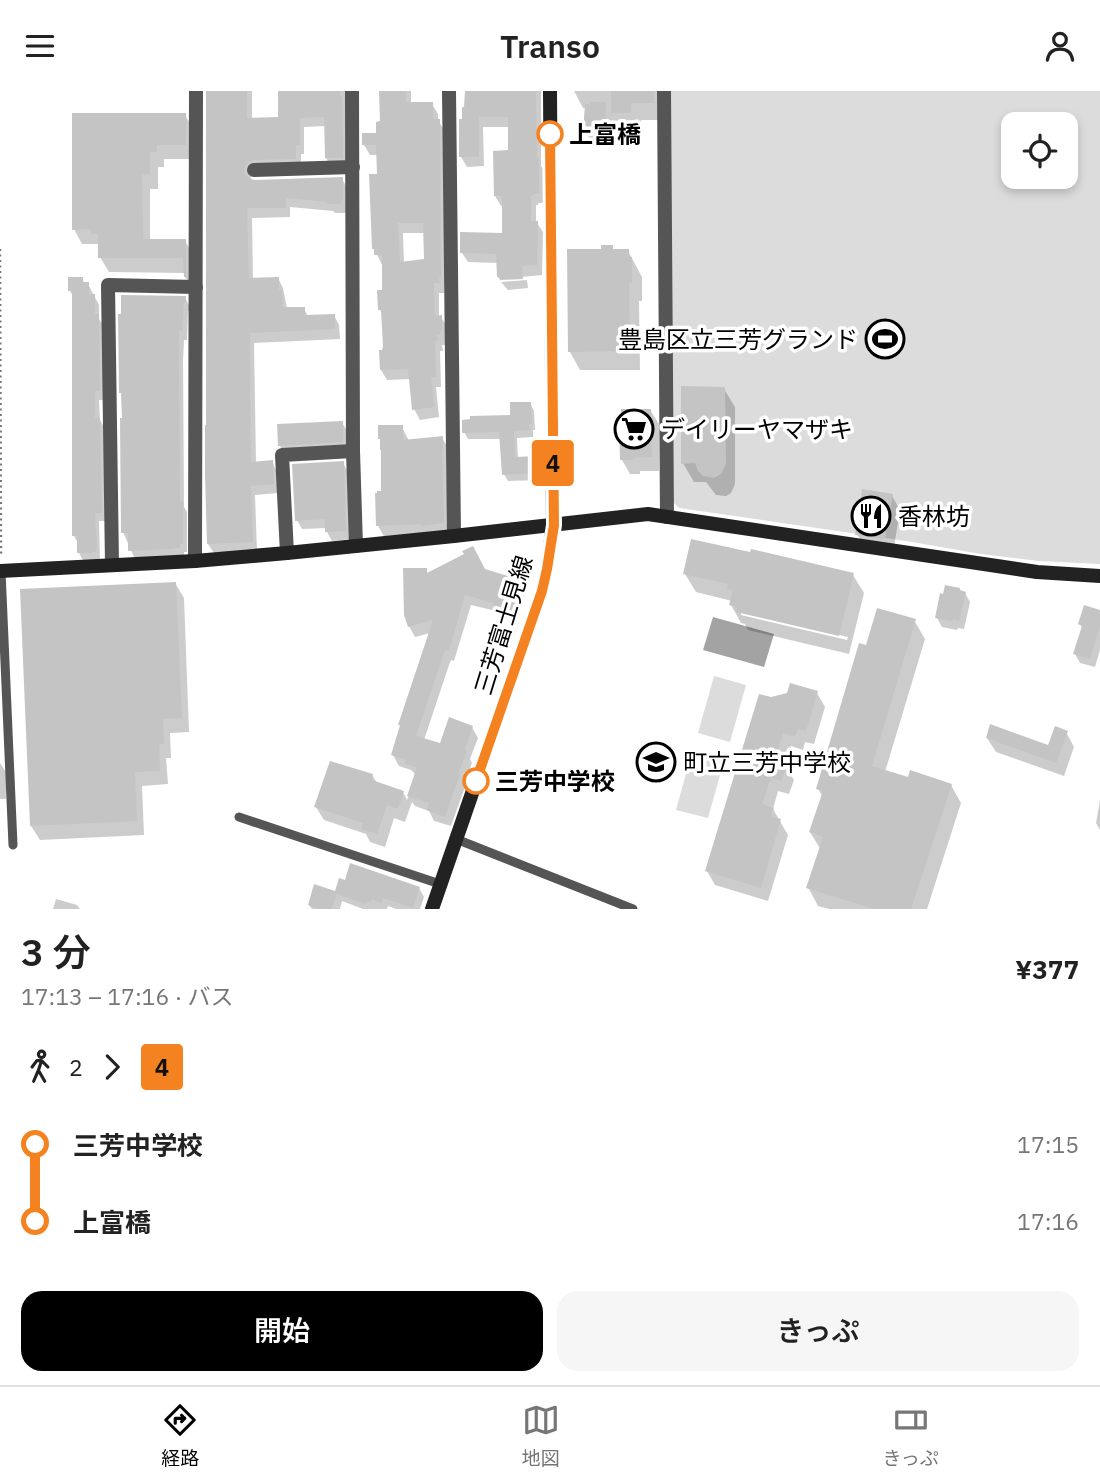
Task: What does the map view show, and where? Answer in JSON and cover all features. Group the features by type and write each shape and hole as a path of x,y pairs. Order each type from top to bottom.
{"street":[{"path":"195,561 196,91"},
{"path":"352,91 353,451 356,546"},
{"path":"449,91 454,536"},
{"name":"三芳富士見線","path":"432,909 542,591 554,525 550,91"},
{"path":"664,91 667,517"},
{"path":"254,170 353,167"},
{"path":"112,565 108,285 196,287"},
{"path":"287,553 282,455 353,451"},
{"path":"1,571 195,561 287,553 648,514 1037,572 1100,576"}],"lane":[{"path":"1,571 13,845"},
{"path":"239,817 440,884"},
{"path":"456,839 633,909"}],"path":[{"path":"0,249 1,571"}],"shaded area":[{"name":"豊島区立三芳グランド","path":"669,91 1100,91 1100,564 1038,561 981,554 679,508 672,501"},
{"path":"713,617 774,634 764,667 703,650"},
{"path":"714,676 746,685 730,742 698,733"},
{"path":"692,752 724,761 708,818 676,810"}],"building":[{"path":"206,91 247,91 247,118 278,117 278,91 340,91 342,96 343,158 325,158 324,117 300,118 300,145 296,145 296,159 253,160 248,162 244,170 246,176 254,180 343,177 341,204 286,198 286,208 247,208 249,278 279,277 283,307 305,307 305,315 335,314 335,329 250,333 251,462 273,460 274,484 251,486 253,542 207,544"},
{"path":"379,91 406,91 406,102 433,102 433,119 440,119 441,277 440,283 434,283 435,316 442,315 442,331 435,341 436,377 431,377 434,407 412,410 408,369 380,370 379,350 383,347 377,290 382,290 382,255 374,255 372,249 369,174 377,174 376,145 362,145 362,133 376,133 376,122 380,121","holes":["398,223 423,223 424,259 400,262"]},
{"path":"465,91 536,91 539,193 531,196 531,221 538,221 537,265 522,266 523,279 500,280 500,277 497,277 496,254 460,253 460,232 502,233 502,196 494,196 493,151 508,150 508,117 479,117 479,157 459,157 459,119 462,119"},
{"path":"611,91 654,91 654,103 631,103 631,113 611,113"},
{"path":"606,102 606,131 583,131 585,104"},
{"path":"72,113 186,113 186,145 157,145 157,152 150,152 150,174 142,175 143,239 186,239 186,277 183,258 98,258 98,234 91,234 91,229 72,230"},
{"path":"601,245 613,245 613,249 629,249 629,257 632,257 632,283 629,283 630,351 568,352 567,249 601,249"},
{"path":"68,277 83,277 83,282 89,282 89,294 95,294 95,314 99,314 100,391 95,391 95,418 100,418 102,513 95,513 97,548 96,552 92,553 77,553 77,536 72,536 72,291 68,291"},
{"path":"121,295 186,296 182,331 179,331 180,502 183,501 183,544 180,544 180,548 128,551 128,533 121,533 122,418 118,314 121,314"},
{"path":"681,386 725,387 726,464 721,474 714,478 703,476 695,463 681,464"},
{"path":"510,402 531,402 530,430 514,431 515,457 537,456 537,473 502,475 499,432 462,433 462,420 470,419 470,416 510,415"},
{"path":"621,409 651,409 652,457 620,460"},
{"path":"343,421 343,442 278,446 277,424"},
{"path":"378,425 403,425 403,440 443,436 444,523 376,526 375,493 381,491"},
{"path":"344,461 346,531 325,532 325,519 295,521 292,464"},
{"path":"862,489 893,494 885,539 855,535 857,519 852,518 854,506 860,507"},
{"path":"691,539 750,552 751,549 854,573 839,636 736,612 737,607 729,605 733,590 727,589 728,584 683,574"},
{"path":"473,546 485,569 520,580 511,610 465,595 449,651 445,650 416,736 440,743 449,717 473,726 445,817 426,810 429,803 407,796 417,767 405,764 406,760 391,755 398,725 433,620 408,627 404,615 403,568 427,568 427,573 464,554 462,551"},
{"path":"176,582 182,718 163,719 164,744 159,744 160,771 135,772 137,821 30,826 20,589"},
{"path":"945,585 966,592 959,621 935,618 940,593 943,594"},
{"path":"1084,605 1100,610 1100,626 1090,659 1073,654 1082,626 1078,624"},
{"path":"877,608 916,619 872,766 908,777 910,770 952,784 911,909 874,909 806,888 823,837 809,832 823,791 816,789 859,643 866,645"},
{"path":"790,683 818,691 806,731 798,729 795,737 783,733 776,757 776,761 787,764 782,781 771,778 762,804 774,808 771,816 781,819 761,888 705,871 759,694 771,697 787,693"},
{"path":"990,724 1048,745 1055,726 1068,731 1056,763 986,738"},
{"path":"330,761 373,774 372,780 404,791 398,809 387,805 377,834 361,829 363,823 314,807"},
{"path":"350,863 420,887 413,908 383,898 381,903 372,899 366,904 337,894 331,909 308,905 314,884 335,891 339,878 345,880"}],"bus line":[{"name":"4","path":"476,781 542,591 554,525 550,134"}],"place":[{"name":"上富橋","path":"550,134"},
{"name":"豊島区立三芳グランド","path":"885,339"},
{"name":"デイリーヤマザキ","path":"634,429"},
{"name":"香林坊","path":"871,516"},
{"name":"町立三芳中学校","path":"656,762"},
{"name":"三芳中学校","path":"476,781"}]}
